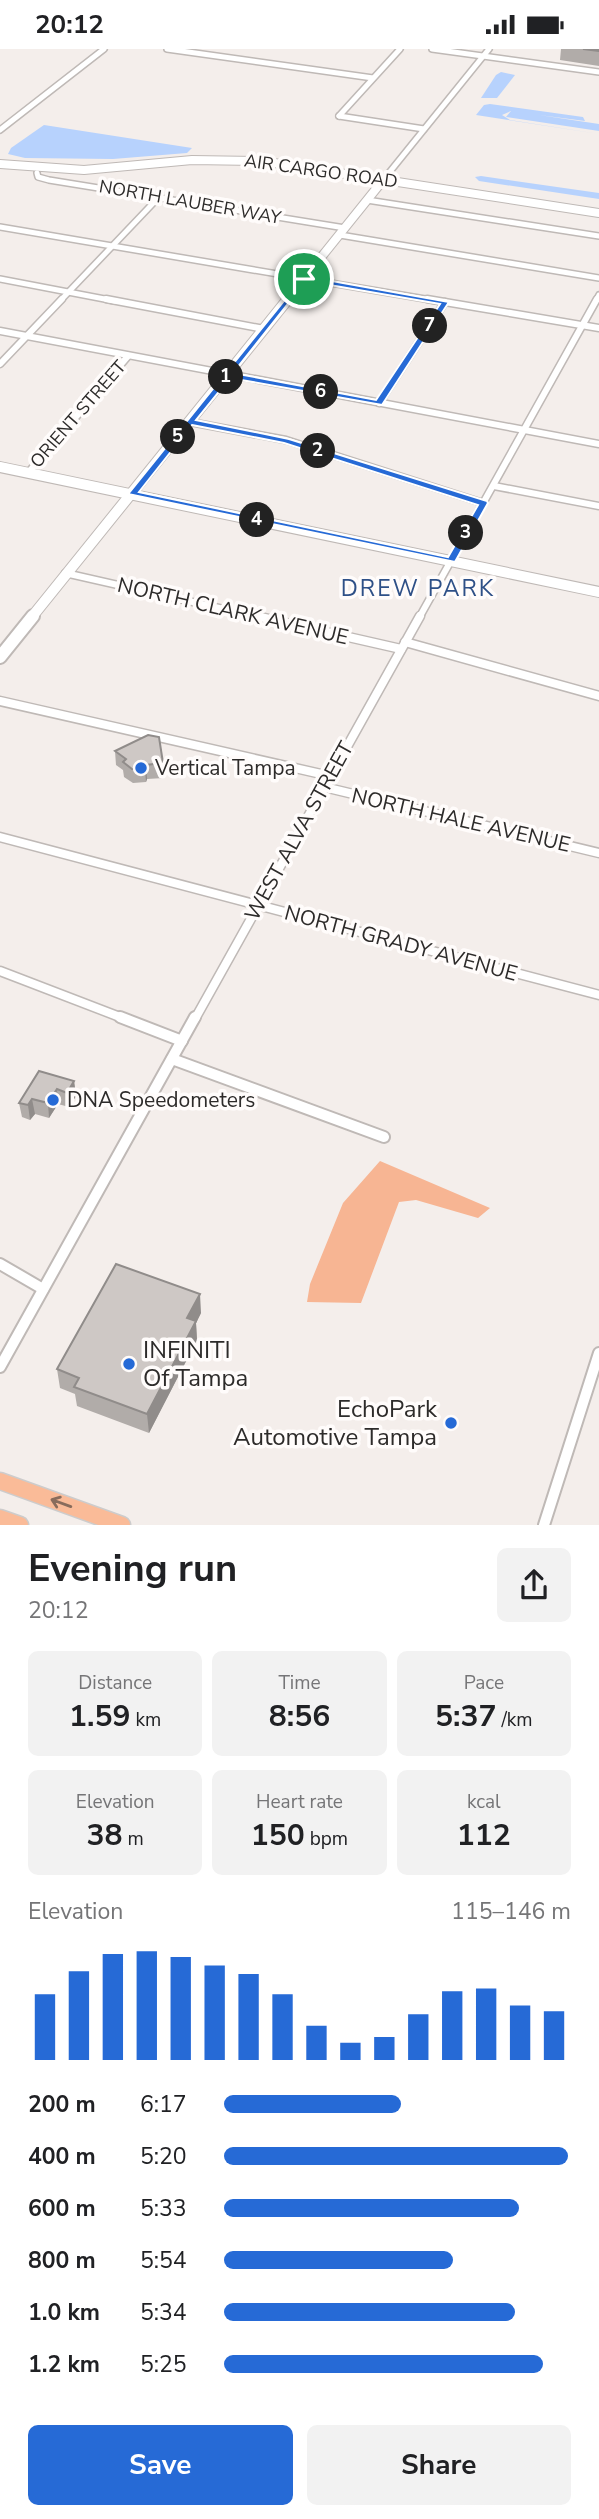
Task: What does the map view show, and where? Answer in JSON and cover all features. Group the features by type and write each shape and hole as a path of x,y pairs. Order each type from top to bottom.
{"main road":[{"path":"0,1481 121,1525"},
{"path":"0,1518 20,1525"}],"street":[{"path":"0,130 104,49"},
{"path":"167,49 373,78"},
{"path":"400,49 339,116 424,129"},
{"path":"432,49 599,72"},
{"path":"0,657 489,49"},
{"name":"AIR CARGO ROAD","path":"0,166 84,170 192,160 249,160 599,216"},
{"name":"AIR CARGO ROAD","path":"0,166 37,173 92,175 190,166 238,165 382,181"},
{"name":"NORTH LAUBER WAY","path":"37,173 38,177 49,180 159,197 599,278"},
{"path":"0,364 159,197"},
{"path":"367,200 599,236"},
{"path":"0,227 599,328"},
{"path":"0,279 264,329"},
{"name":"WEST ALVA STREET","path":"0,1367 599,295"},
{"path":"379,403 445,302"},
{"path":"0,331 599,444"},
{"name":"ORIENT STREET","path":"28,473 128,356"},
{"path":"190,422 286,440 483,503"},
{"path":"0,467 599,592"},
{"path":"494,486 599,506"},
{"name":"NORTH CLARK AVENUE","path":"65,573 403,646 599,696"},
{"name":"NORTH HALE AVENUE","path":"0,701 330,776"},
{"name":"NORTH HALE AVENUE","path":"324,787 599,853"},
{"name":"NORTH GRADY AVENUE","path":"0,837 599,995"},
{"path":"0,971 182,1041"},
{"path":"172,1059 384,1137"},
{"path":"0,1263 43,1289"},
{"path":"544,1525 599,1353"}],"shaded area":[{"path":"380,1161 490,1208 478,1218 416,1200 399,1202 361,1303 307,1302 310,1284 343,1203"}],"water":[{"path":"501,72 515,75 497,98 481,98 496,75"},
{"path":"484,105 583,117 585,121 539,115 599,124 599,131 506,117 511,111 502,115 510,120 599,134 476,115"},
{"path":"44,125 192,148 187,153 113,159 25,158 8,154 11,148"},
{"path":"475,177 599,193 599,199 479,181"}],"building":[{"path":"148,735 159,737 163,763 132,769 123,762 126,759 115,751"},
{"path":"39,1071 74,1081 67,1093 57,1089 48,1103 32,1099 28,1105 19,1103"},
{"name":"INFINITI Of Tampa","path":"116,1264 200,1294 187,1318 196,1321 147,1414 74,1387 79,1378 57,1369"}],"place":[{"name":"Vertical Tampa","path":"141,768"},
{"name":"DNA Speedometers","path":"53,1100"},
{"name":"INFINITI Of Tampa","path":"129,1364"},
{"name":"EchoPark Automotive Tampa","path":"451,1423"}],"district":[{"name":"DREW PARK","path":"418,588"}],"route":[{"path":"304,279 190,422 286,440 483,503 451,560 133,494 177,438 190,423 190,422 228,375 379,403 445,302 304,279"}]}
